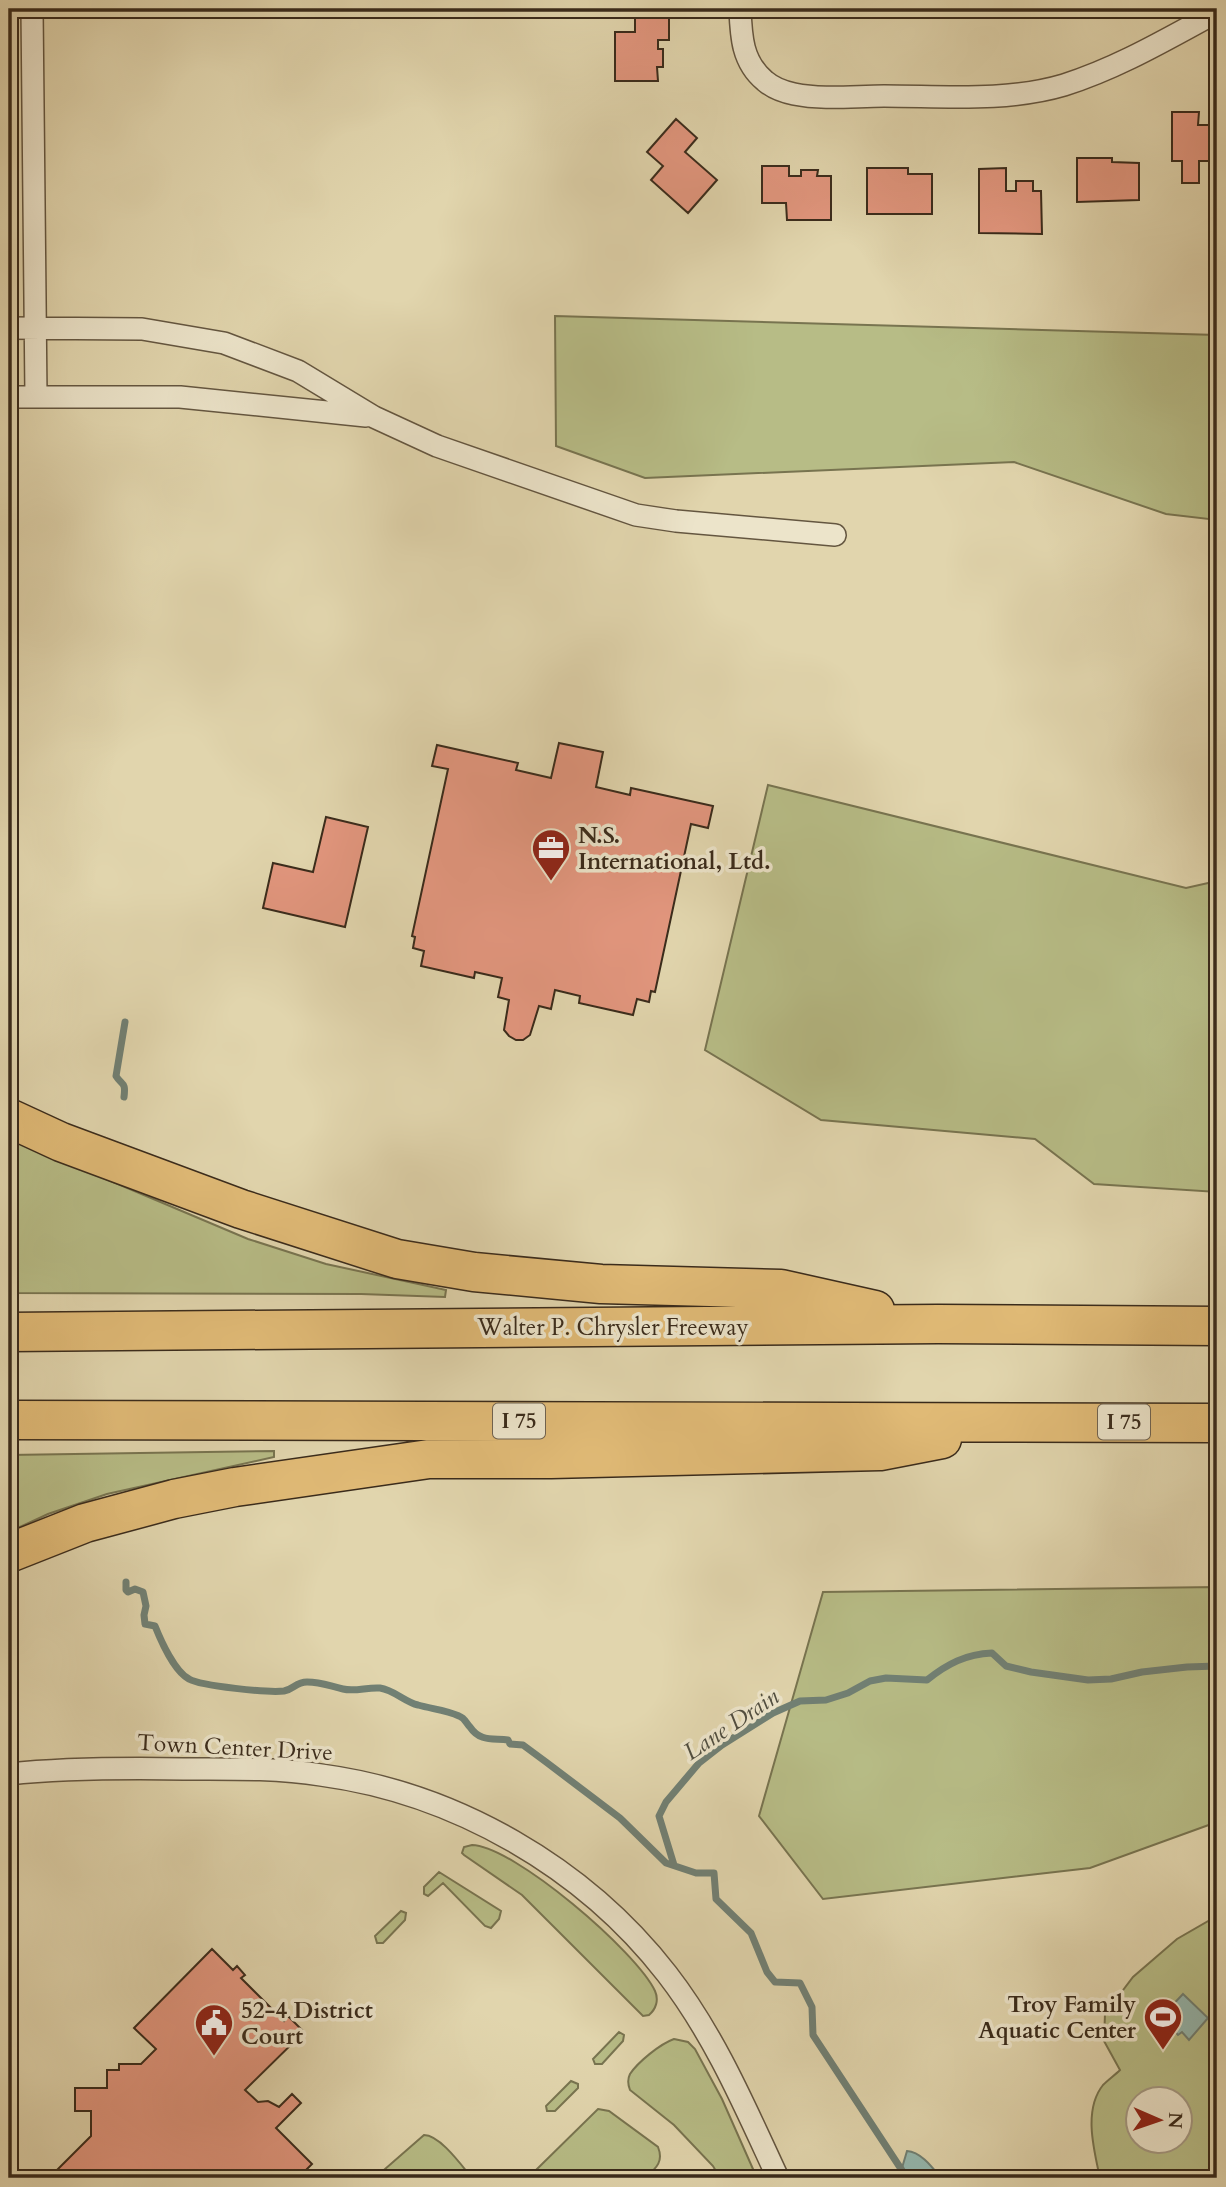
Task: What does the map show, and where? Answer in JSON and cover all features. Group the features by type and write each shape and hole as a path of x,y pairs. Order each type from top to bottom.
{"highway":[{"path":"9,1118 61,1142 217,1201 397,1259 474,1272 601,1284 781,1289 938,1324"},
{"name":"Walter P. Chrysler Freeway","path":"9,1332 938,1324 1217,1326"},
{"name":"I 75","path":"9,1420 1217,1423"},
{"path":"9,1553 85,1523 174,1499 235,1487 429,1459 551,1459 880,1451 1030,1422"}],"street":[{"path":"32,9 36,396"},
{"path":"740,9 741,38 745,55 764,80 778,89 811,96 994,96 1040,91 1115,66 1214,12"},
{"path":"9,328 142,329 184,334 224,343 262,355 298,371 374,417 437,446 636,515 702,524 835,535"},
{"path":"9,397 180,397 374,417"},
{"name":"Town Center Drive","path":"9,1774 76,1769 167,1768 258,1769 322,1775 414,1797 445,1808 504,1837 552,1866 593,1898 624,1926 665,1972 717,2049 778,2178"}],"green space":[{"path":"555,316 1217,335 1217,520 1166,514 1014,462 645,478 556,446"},
{"path":"768,785 1186,888 1217,881 1217,1192 1094,1184 1035,1139 821,1120 705,1050"},
{"path":"9,1138 248,1239 326,1264 446,1290 445,1297 361,1294 9,1293"},
{"path":"274,1451 274,1457 107,1494 48,1514 9,1532 9,1455"},
{"path":"1217,1587 1217,1822 1090,1868 823,1899 759,1816 823,1592"},
{"path":"472,1845 491,1850 544,1881 600,1928 625,1952 655,1991 657,2001 651,2013 643,2016 522,1895 462,1853 464,1847"},
{"path":"439,1872 501,1911 499,1919 491,1928 485,1926 443,1883 428,1896 424,1894 424,1887"},
{"path":"401,1911 406,1913 405,1920 383,1943 377,1943 375,1936"},
{"name":"Troy Family Aquatic Center","path":"1217,1916 1217,2178 1100,2178 1092,2130 1093,2106 1103,2085 1120,2070 1104,2041 1105,2014 1133,1977 1177,1939"},
{"path":"619,2032 624,2035 623,2041 602,2064 595,2064 593,2059"},
{"path":"674,2039 688,2042 695,2049 722,2099 757,2178 720,2178 713,2166 674,2125 630,2090 628,2078 634,2069 656,2049"},
{"path":"571,2081 578,2084 578,2088 555,2111 547,2111 546,2106"},
{"path":"598,2109 609,2111 658,2147 660,2157 656,2168 645,2178 535,2178 536,2170"},
{"path":"424,2135 444,2145 472,2178 377,2176"}],"water":[{"path":"1183,1994 1208,2018 1189,2040 1182,2032 1178,2035 1170,2026 1173,2023 1164,2014"},
{"path":"907,2151 922,2157 941,2178 899,2178"}],"building":[{"path":"816,9 839,9 839,16 816,17"},
{"path":"856,9 872,9 872,14 856,14"},
{"path":"944,9 962,9 962,13 944,13"},
{"path":"974,9 995,9 995,17 974,17"},
{"path":"635,10 669,10 669,40 658,40 658,49 663,49 663,67 657,67 658,81 615,81 615,32 635,32"},
{"path":"1172,112 1199,112 1198,125 1217,125 1217,161 1199,161 1199,183 1182,183 1182,161 1172,161"},
{"path":"676,119 697,138 685,152 717,180 688,213 651,180 663,166 647,152"},
{"path":"1077,158 1112,158 1112,162 1139,163 1139,200 1077,202"},
{"path":"762,166 789,166 789,176 801,176 801,170 818,170 817,176 831,176 831,220 787,220 786,203 762,203"},
{"path":"867,168 908,168 908,174 932,174 932,214 867,214"},
{"path":"1006,168 1006,191 1016,191 1016,181 1033,181 1033,191 1041,191 1042,234 979,233 979,169"},
{"name":"N.S. International, Ltd.","path":"559,743 603,752 596,787 630,795 631,788 713,806 708,828 691,824 655,992 651,991 649,1002 637,999 633,1015 579,1003 580,996 555,990 551,1009 539,1006 530,1035 523,1040 516,1040 504,1030 509,1000 498,997 502,978 475,972 474,978 421,966 424,951 413,948 415,937 412,936 448,769 432,766 437,745 518,763 516,770 551,778"},
{"path":"326,817 368,827 345,927 263,908 273,863 313,872"},
{"name":"52-4 District Court","path":"212,1949 233,1970 237,1966 245,1975 241,1978 284,2021 288,2016 304,2032 245,2090 258,2102 268,2101 279,2107 292,2094 301,2103 276,2128 312,2164 298,2178 49,2178 91,2136 91,2111 75,2111 75,2088 107,2088 107,2070 119,2070 119,2064 141,2064 156,2049 134,2028"}],"waterway":[{"path":"124,1097 124,1086 116,1076 125,1022"},
{"path":"126,1582 128,1592 135,1589 143,1592 146,1606 145,1624 155,1626 174,1663 189,1679 265,1691 284,1691 307,1682 348,1690 380,1688 413,1703 454,1714 463,1718 474,1732 482,1737 523,1745 620,1818 666,1863 696,1873 714,1873 716,1899 751,1933 767,1972 775,1982 800,1983 812,2007 813,2035 907,2178"},
{"name":"Lane Drain","path":"674,1865 659,1816 666,1802 699,1763 722,1745 773,1713 800,1701 826,1700 848,1693 870,1681 886,1678 927,1680 957,1661 992,1653 1006,1666 1088,1680 1187,1667 1217,1666"}],"place":[{"name":"N.S. International, Ltd.","path":"551,882"},
{"name":"Troy Family Aquatic Center","path":"1163,2051"},
{"name":"52-4 District Court","path":"214,2057"}]}
